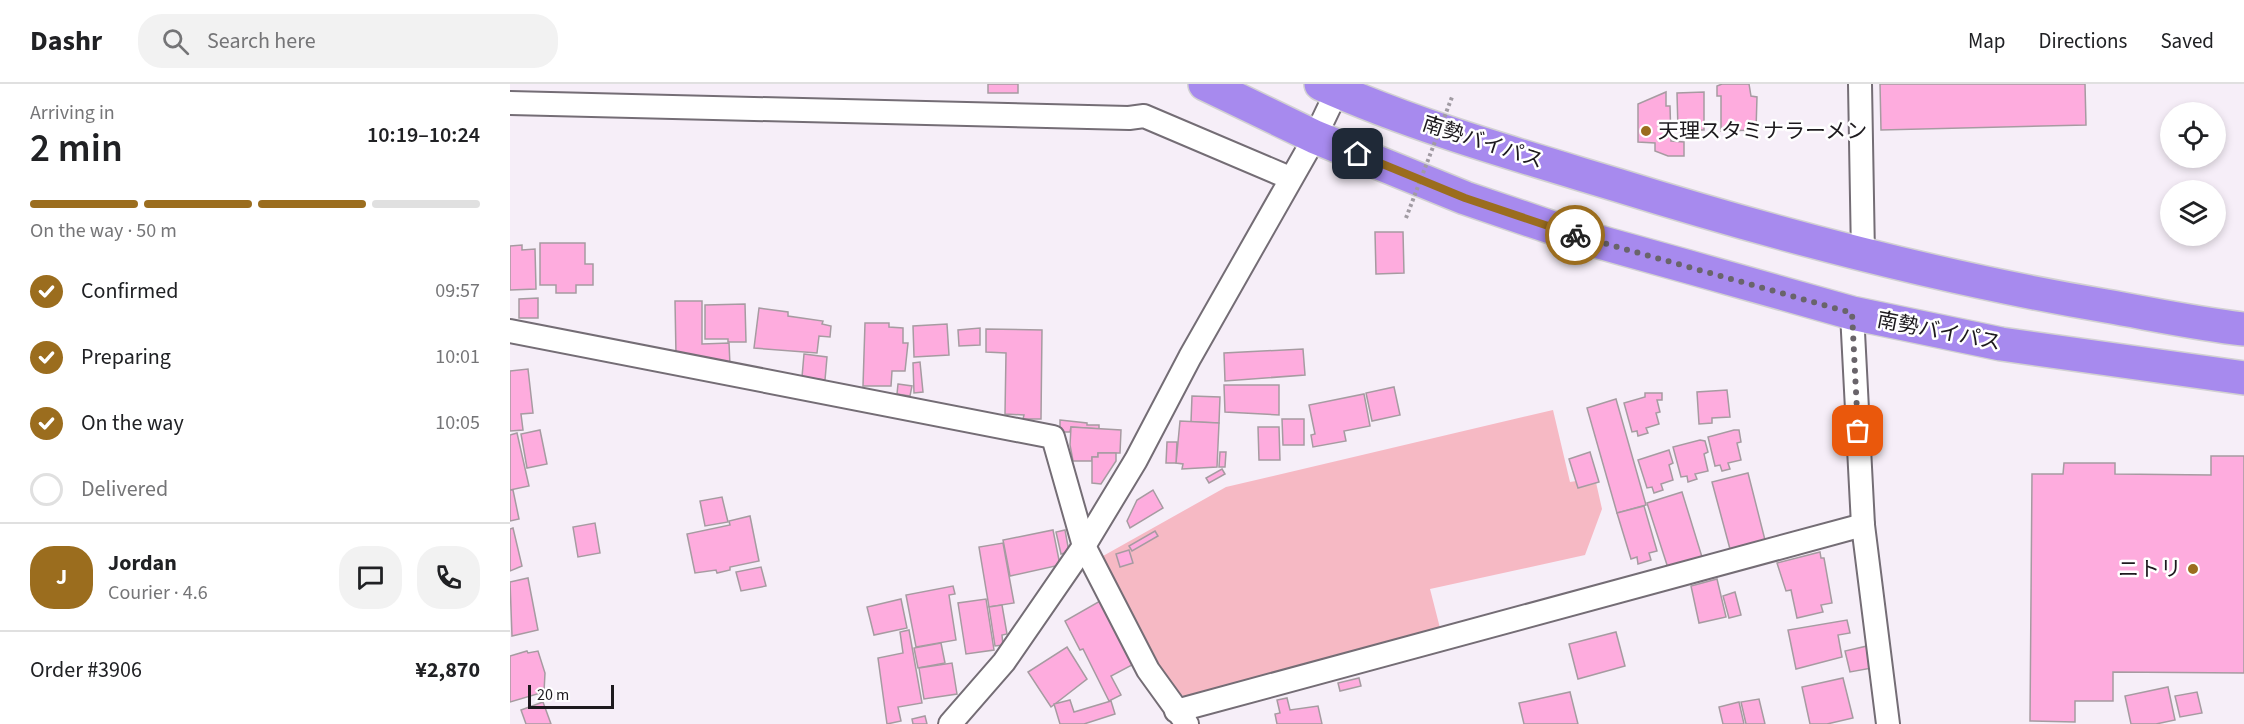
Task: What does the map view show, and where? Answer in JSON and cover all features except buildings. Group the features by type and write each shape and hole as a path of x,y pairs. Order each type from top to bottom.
{"highway":[{"name":"南勢バイパス","path":"1204,84 1315,136 1465,198 1575,235 1852,313 2001,344 2244,378"},
{"name":"南勢バイパス","path":"1329,88 1471,139 1586,176 1696,210 1863,255 1994,287 2244,329"}],"street":[{"path":"1860,84 1863,255"},
{"path":"950,724 1004,662 1084,546 1136,460 1190,357 1315,136 1329,88"},
{"path":"510,103 1129,118 1144,116 1290,178"},
{"path":"1852,313 1863,525 1888,724"},
{"path":"510,331 1053,437 1084,546 1148,670 1182,718 1863,525"}],"path":[{"path":"1406,218 1452,97"}],"shaded area":[{"path":"1553,410 1570,482 1595,478 1602,509 1585,555 1430,589 1440,628 1190,700 1172,689 1103,556 1226,487"}],"way so far":[{"path":"1575,235 1852,313 1858,431"}],"place":[{"name":"天理スタミナラーメン","path":"1646,131"},
{"name":"ニトリ","path":"2193,569"}],"route":[{"path":"1358,154 1465,198 1575,235"}]}
